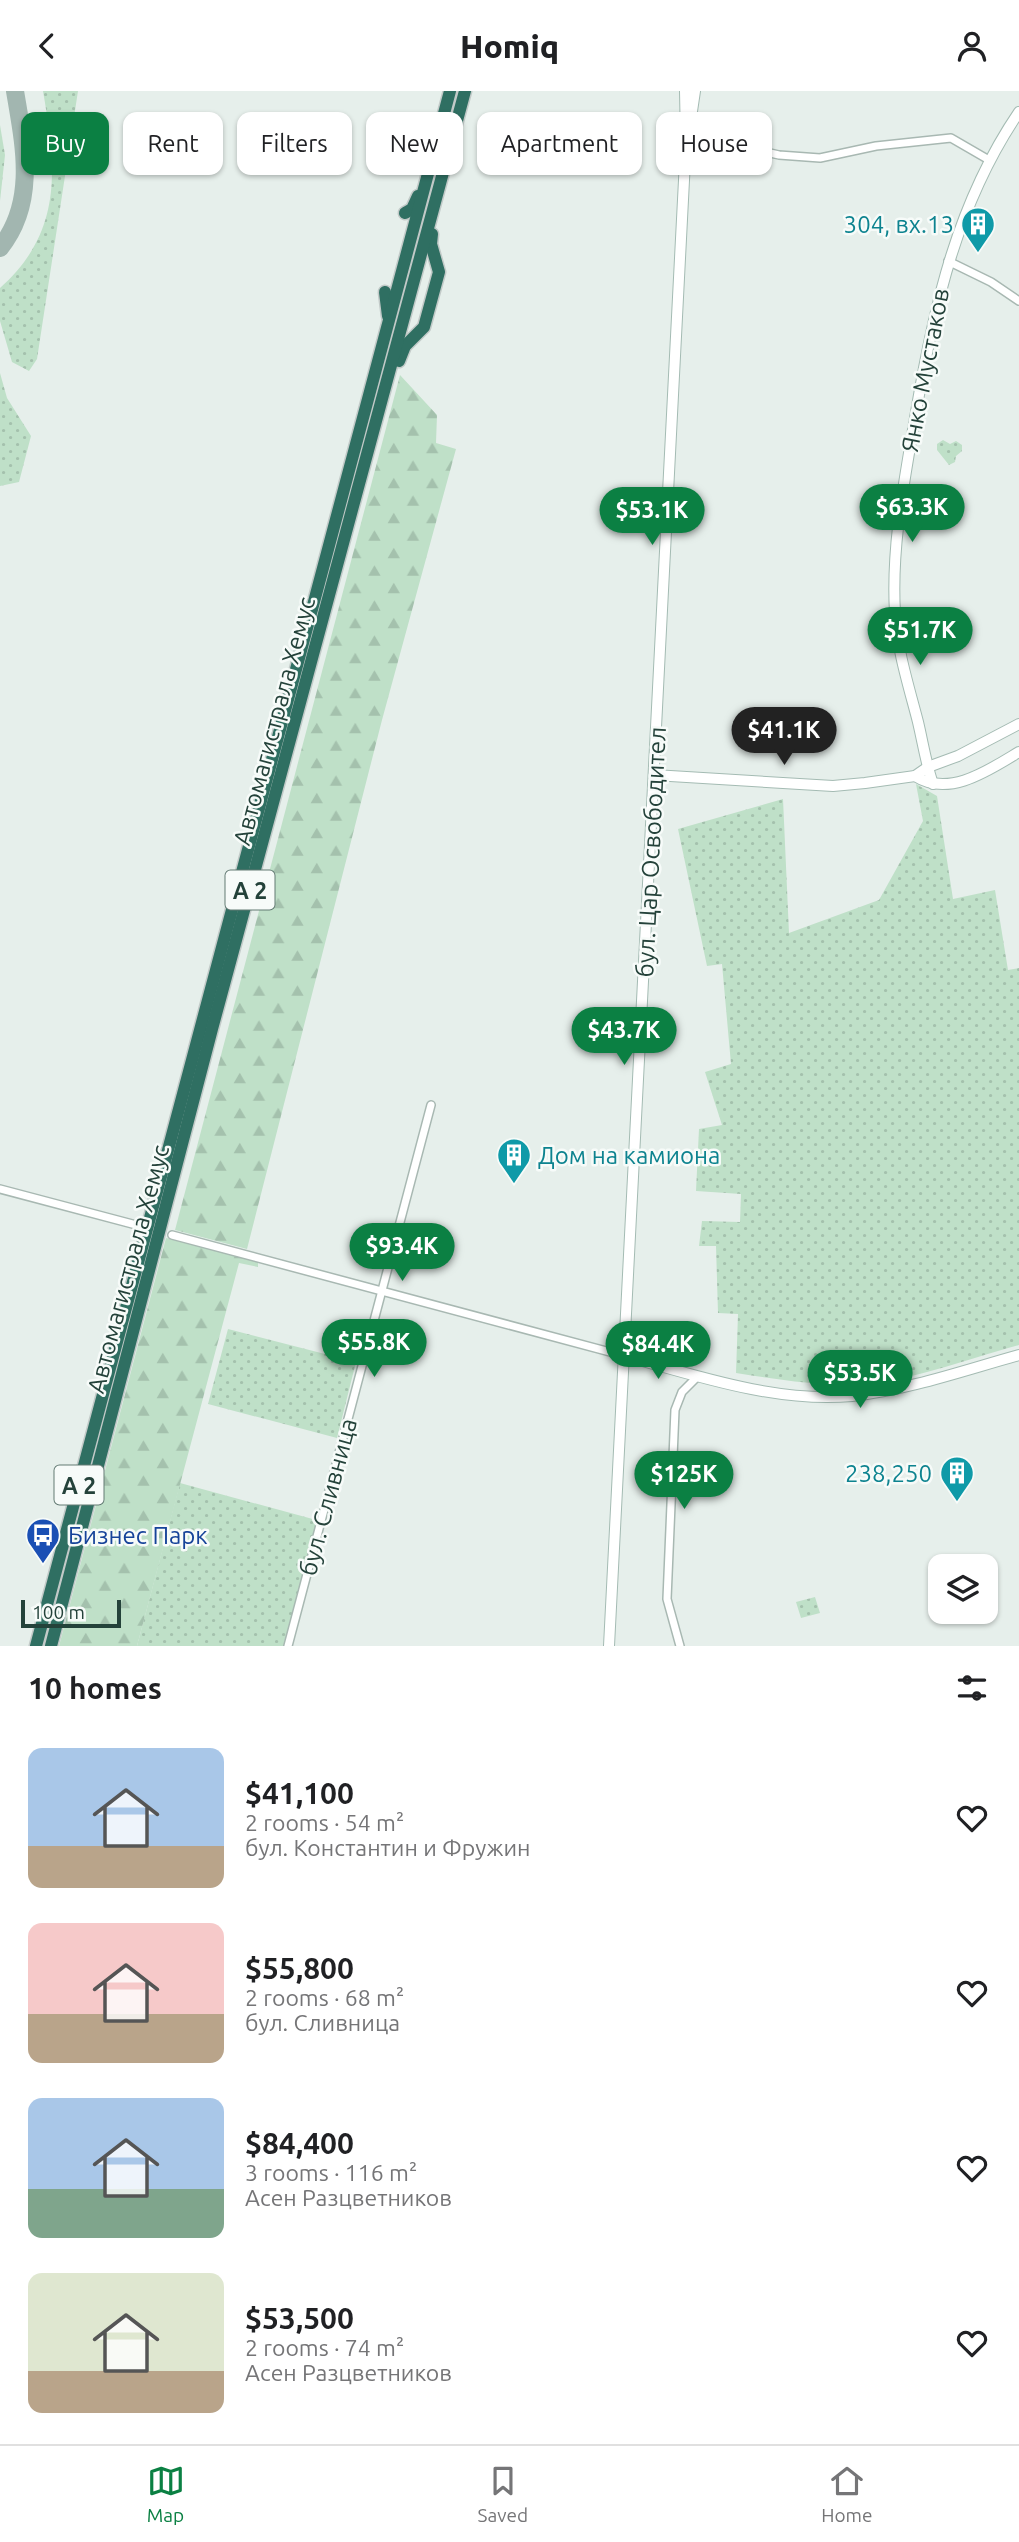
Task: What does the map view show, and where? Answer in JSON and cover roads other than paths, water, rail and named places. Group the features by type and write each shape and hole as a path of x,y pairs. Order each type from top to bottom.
{"highway":[{"name":"Автомагистрала Хемус","path":"445,112 450,91"},
{"name":"Автомагистрала Хемус","path":"460,112 465,91"},
{"path":"405,213 416,202 424,175"},
{"name":"Автомагистрала Хемус","path":"36,1646 429,175"},
{"name":"Автомагистрала Хемус","path":"51,1646 443,175"},
{"path":"369,449 377,442 402,351 424,327 439,264 431,239 444,192 445,175"},
{"path":"385,292 388,327"}],"main road":[{"name":"бул. Цар Освободител","path":"685,91 685,112"},
{"name":"бул. Цар Освободител","path":"693,112 695,91"},
{"name":"Янко Мустаков","path":"933,784 899,645 895,615 895,560 901,498 924,359 948,261 989,160 1019,113"},
{"name":"бул. Цар Освободител","path":"609,1646 684,175"},
{"path":"654,775 833,786 915,776 928,767 958,756 1019,725"},
{"path":"915,776 944,786 992,768 1019,752"},
{"path":"625,1356 698,1376 797,1395 851,1396 1019,1355"}],"street":[{"path":"772,153 820,158 876,146 951,138 989,160"},
{"path":"948,261 990,282 1019,301"},
{"name":"бул. Сливница","path":"288,1646 431,1105"},
{"path":"0,1189 140,1226"},
{"path":"172,1235 625,1356"},
{"path":"680,1646 667,1599 675,1410 682,1392 698,1376"}],"place":[{"name":"304, вх.13","path":"978,254"},
{"name":"Дом на камиона","path":"514,1185"},
{"name":"238,250","path":"957,1503"},
{"name":"Бизнес Парк","path":"43,1565"}]}
